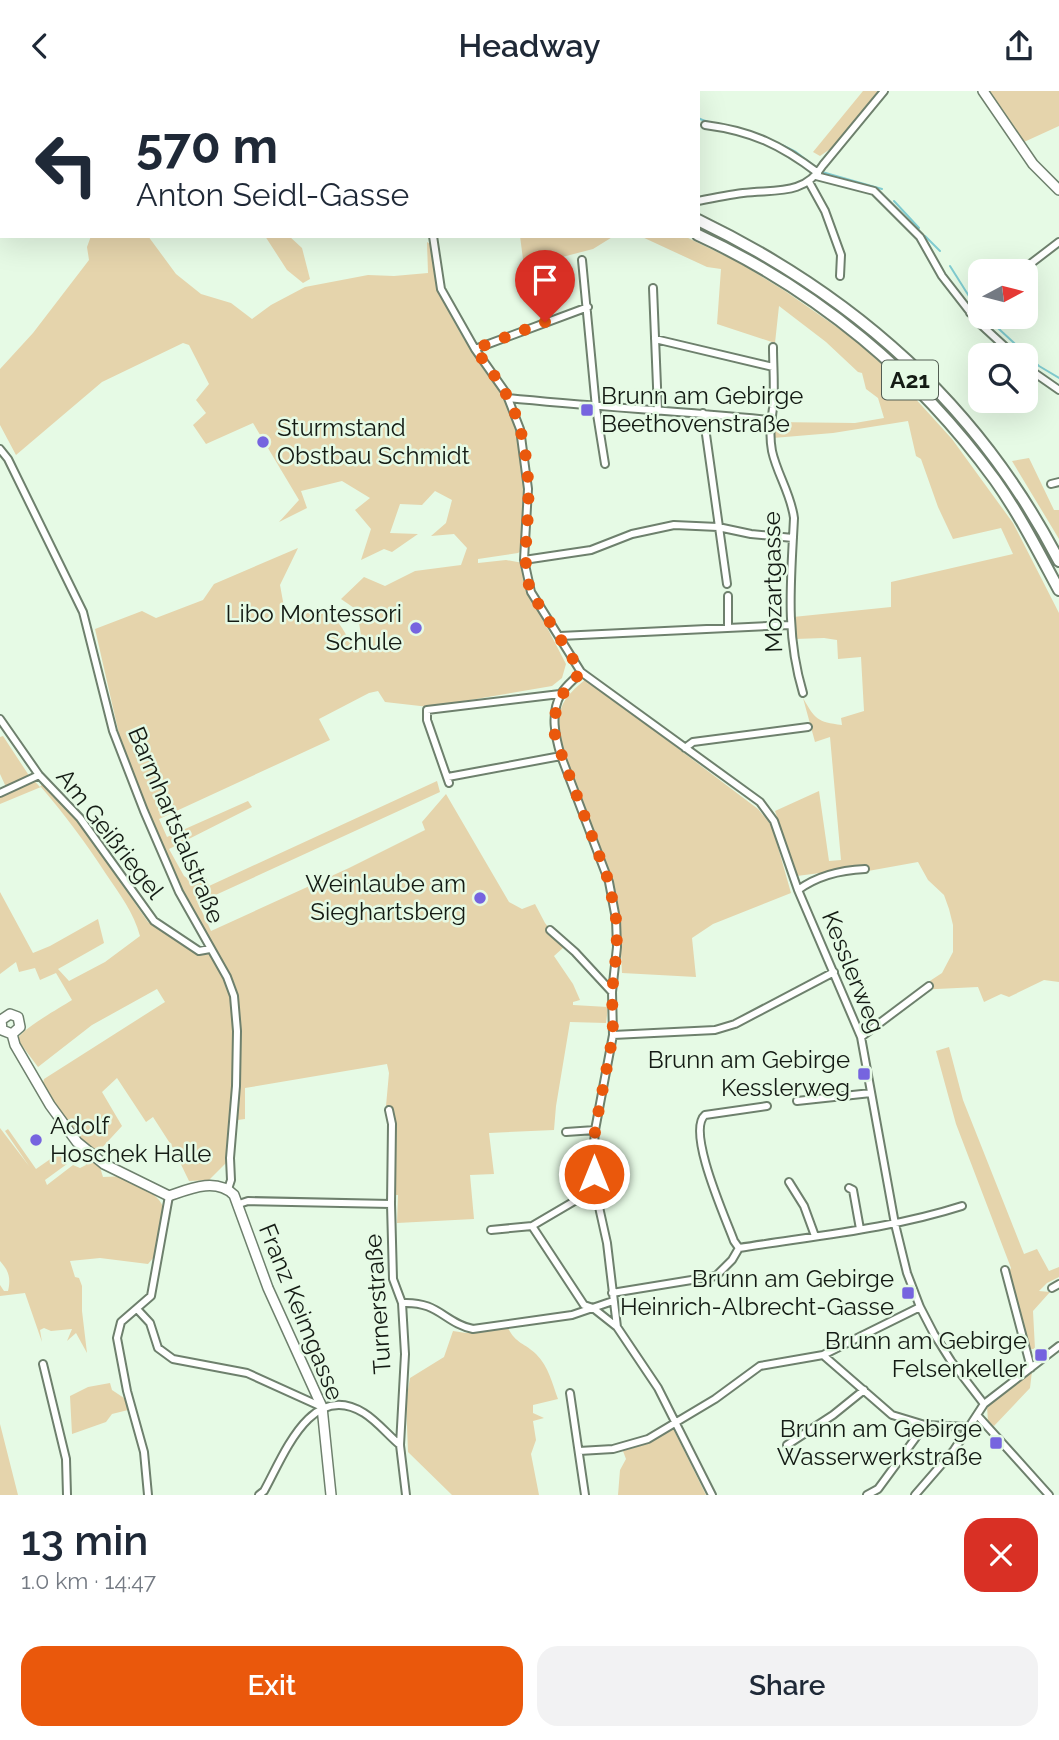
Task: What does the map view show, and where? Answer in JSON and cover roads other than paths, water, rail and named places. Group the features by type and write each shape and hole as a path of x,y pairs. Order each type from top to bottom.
{"highway":[{"name":"A21","path":"700,221 773,258 827,293 878,333 922,374 970,425 1008,475 1042,528 1059,561"},
{"name":"A21","path":"700,236 767,270 819,304 869,343 914,384 958,432 996,481 1030,534 1059,590"}],"main road":[{"path":"983,91 1033,164 1059,190"},
{"path":"9,1014 18,1017 20,1027 12,1034 2,1030 0,1020 9,1014"},
{"path":"12,1034 15,1045 36,1083 63,1126 77,1142 104,1164 169,1196 212,1185 228,1189"},
{"name":"Franz Keimgasse","path":"228,1189 239,1204 268,1288 322,1408 331,1495"}],"street":[{"path":"700,201 742,193 794,189 809,182 884,91"},
{"path":"705,125 736,129 754,136 790,152 819,172 874,191 920,237 942,276 968,310"},
{"path":"809,182 825,211 841,255 840,276"},
{"path":"433,238 441,289 475,349 508,398 520,429 528,489 524,560 531,592 581,672 560,694 554,721 555,737 561,756 609,882 616,919 617,947 612,992 613,1035 595,1130 593,1159 595,1189 607,1243 617,1327"},
{"path":"1037,259 1059,242"},
{"path":"582,260 596,408 605,464"},
{"path":"653,288 658,411"},
{"path":"475,349 588,307"},
{"path":"987,329 1001,343"},
{"path":"655,339 773,367"},
{"name":"Mozartgasse","path":"773,347 773,409 769,420 772,453 792,505 789,625 795,666 803,693"},
{"path":"1038,375 1059,390"},
{"path":"508,398 596,408 703,413 769,420"},
{"path":"703,413 727,584"},
{"name":"Barmhartstalstraße","path":"0,449 52,546 83,612 113,731 144,811 179,892 227,977 234,996 236,1086 228,1189"},
{"path":"524,560 591,550 632,534 674,525 718,527 751,534 793,538"},
{"path":"728,596 728,627"},
{"path":"559,636 789,625"},
{"name":"Kesslerweg","path":"581,672 760,803 774,821 798,890 861,1037 895,1223 907,1273 920,1307 951,1361 984,1404"},
{"path":"560,694 427,710 427,720 449,780 561,756"},
{"name":"Am Geißriegel","path":"0,719 39,775 80,818 154,921 199,951 209,949"},
{"path":"685,748 693,742 807,727"},
{"path":"0,793 39,775"},
{"path":"798,890 810,881 849,870 866,869"},
{"path":"550,930 575,952 612,992"},
{"path":"613,1035 715,1030 735,1024 834,972"},
{"path":"861,1037 929,986"},
{"path":"797,1101 871,1093"},
{"path":"740,1248 734,1241 703,1157 699,1126 705,1115 767,1107"},
{"name":"Turnerstraße","path":"389,1110 392,1124 393,1279 402,1303 405,1354 400,1445 406,1495"},
{"path":"566,1132 595,1130"},
{"path":"789,1182 804,1206 815,1236"},
{"path":"849,1188 853,1191 860,1229"},
{"path":"491,1230 532,1226 595,1189"},
{"path":"149,1495 144,1452 127,1391 117,1338 121,1322 151,1296 169,1196"},
{"path":"239,1204 247,1201 391,1204"},
{"path":"612,1293 716,1276 740,1248 928,1217 962,1206"},
{"path":"532,1226 584,1305 593,1308 617,1327 658,1388 712,1495"},
{"path":"1005,1270 1031,1368"},
{"path":"1052,1288 1059,1284"},
{"path":"402,1303 419,1302 437,1309 464,1327 473,1329 572,1315 613,1301"},
{"path":"579,1451 613,1449 648,1439 715,1399 760,1366 823,1355 920,1307"},
{"path":"137,1309 150,1323 158,1348 173,1359 247,1373 322,1408"},
{"path":"915,1495 954,1450 984,1404 1059,1346"},
{"path":"823,1355 892,1415 925,1425 969,1427"},
{"path":"43,1364 66,1459 67,1495"},
{"path":"787,1445 833,1415 864,1390"},
{"path":"570,1393 585,1495"},
{"path":"259,1495 264,1491 303,1422 322,1408 342,1404 363,1412 400,1445"},
{"path":"977,1415 1049,1495"},
{"path":"867,1495 878,1489 925,1425"}],"waterway":[{"path":"700,119 754,133"},
{"path":"782,145 818,169"},
{"path":"822,172 882,189"},
{"path":"894,201 919,228"},
{"path":"925,236 940,251"},
{"path":"950,266 968,295"},
{"path":"999,329 1039,366 1059,378"}],"place":[{"name":"Brunn am Gebirge Beethovenstraße","path":"587,410"},
{"name":"Sturmstand Obstbau Schmidt","path":"263,442"},
{"name":"Libo Montessori Schule","path":"416,628"},
{"name":"Weinlaube am Sieghartsberg","path":"480,898"},
{"name":"Brunn am Gebirge Kesslerweg","path":"864,1074"},
{"name":"Adolf Hoschek Halle","path":"36,1140"},
{"name":"Brunn am Gebirge Heinrich-Albrecht-Gasse","path":"908,1293"},
{"name":"Brunn am Gebirge Felsenkeller","path":"1041,1355"},
{"name":"Brunn am Gebirge Wasserwerkstraße","path":"996,1443"}]}
